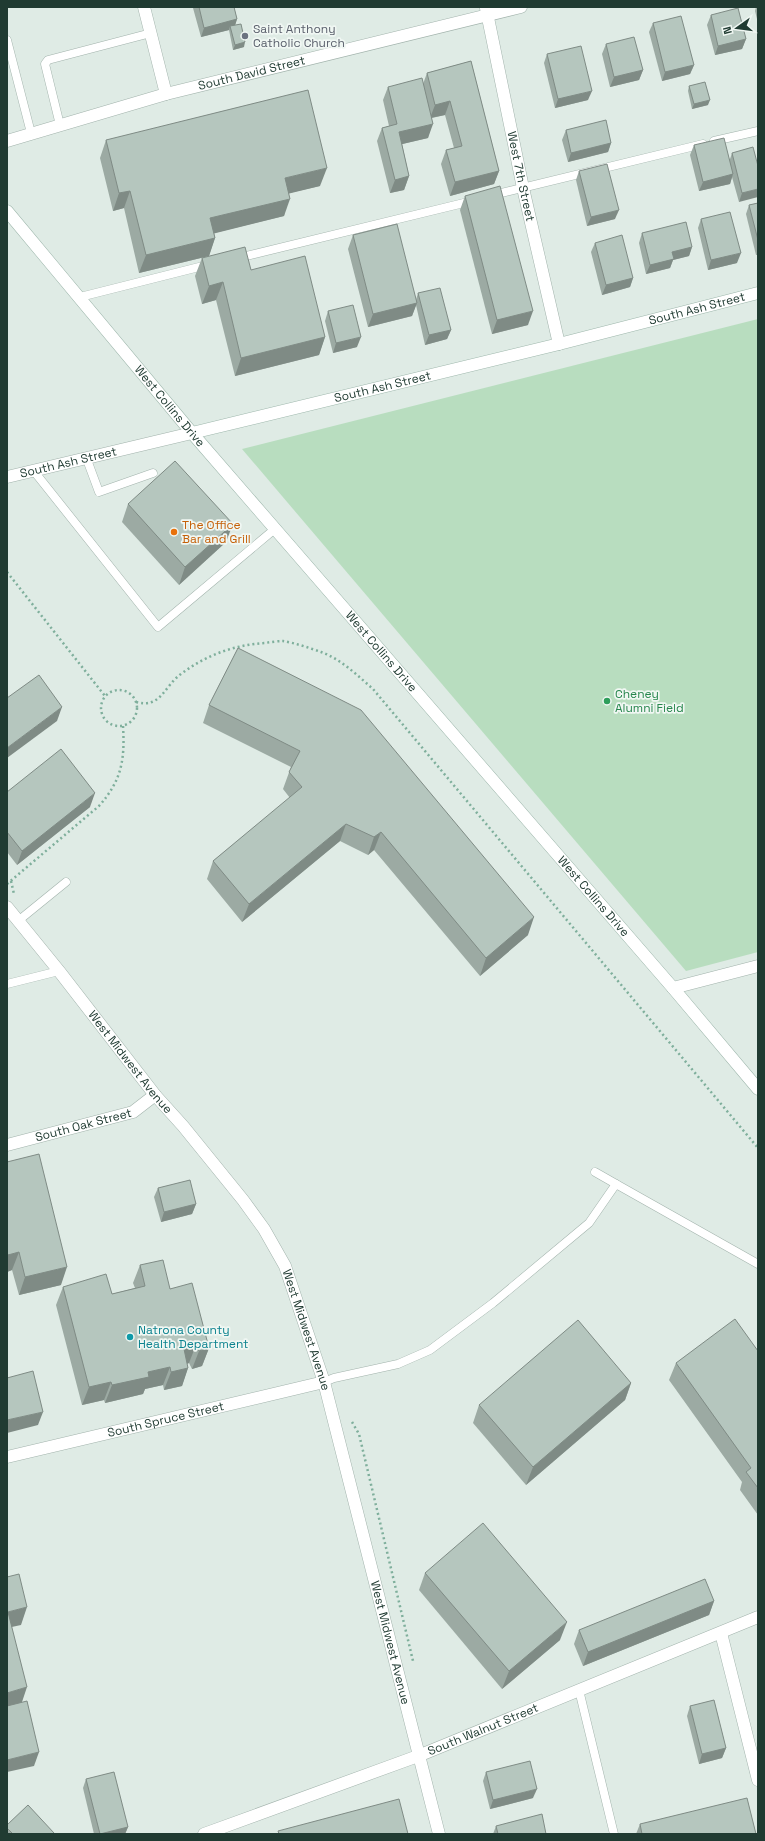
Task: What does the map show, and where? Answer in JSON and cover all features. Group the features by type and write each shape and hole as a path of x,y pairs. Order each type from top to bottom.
{"street":[{"path":"144,7 166,94"},
{"name":"South David Street","path":"7,141 166,94 487,11 521,7"},
{"name":"West 7th Street","path":"487,11 523,188 559,344"},
{"name":"West Collins Drive","path":"7,211 192,432 758,1088"},
{"name":"South Ash Street","path":"7,477 559,344 758,293"},
{"name":"West Midwest Avenue","path":"7,907 22,918 59,971 155,1095 183,1126 264,1229 284,1266 324,1382 439,1834"},
{"path":"673,988 758,966"},
{"name":"South Oak Street","path":"7,1145 133,1112 155,1095"},
{"name":"South Spruce Street","path":"7,1457 324,1382"},
{"name":"South Walnut Street","path":"204,1834 418,1756 758,1617"},
{"path":"721,1633 758,1780"}],"lane":[{"path":"60,125 45,64 48,60 151,34"},
{"path":"7,40 31,134"},
{"path":"233,259 758,131"},
{"path":"80,297 218,263"},
{"path":"86,458 99,492 153,473"},
{"path":"33,470 158,627 276,528"},
{"path":"22,918 66,882"},
{"path":"7,984 59,971"},
{"path":"595,1172 758,1264"},
{"path":"324,1382 334,1378 398,1364 430,1350 493,1303 589,1223 616,1184"},
{"path":"579,1690 614,1834"}],"path":[{"path":"7,572 105,696"},
{"path":"136,702 136,715 132,720 123,726 111,725 103,717 101,706 105,696 116,690 123,690 136,702 144,704 153,703 179,675 196,663 218,652 239,646 283,641 322,652 334,659 359,677 384,701 758,1148"},
{"path":"7,884 99,806 110,794 117,780 122,764 124,748 123,726"},
{"path":"11,880 22,918"},
{"path":"351,1420 359,1434 414,1662"}],"green space":[{"name":"Cheney Alumni Field","path":"758,319 758,952 686,971 242,449"}],"building":[{"path":"199,7 234,7 237,19 204,28"},
{"path":"738,8 746,39 718,46 711,15"},
{"path":"681,16 694,65 665,72 653,23"},
{"path":"241,24 245,42 235,45 230,26"},
{"path":"634,37 643,70 614,77 606,44"},
{"path":"581,46 592,91 558,99 547,54"},
{"path":"471,61 499,171 455,182 446,150 462,146 450,101 435,105 427,73"},
{"path":"422,78 433,124 399,132 409,176 395,180 382,128 397,124 388,87"},
{"path":"705,82 710,100 694,104 689,86"},
{"path":"308,90 327,168 285,178 290,199 210,218 215,238 146,255 130,191 119,193 106,140"},
{"path":"606,120 611,143 571,153 566,130"},
{"path":"724,138 733,174 703,182 694,145"},
{"path":"753,147 758,166 758,189 742,193 732,153"},
{"path":"607,164 619,210 591,217 579,171"},
{"path":"500,186 533,311 497,320 465,196"},
{"path":"758,203 758,240 749,205"},
{"path":"730,212 741,253 711,260 701,219"},
{"path":"686,222 692,247 672,252 674,259 650,265 642,233"},
{"path":"397,224 417,303 373,314 353,235"},
{"path":"622,235 633,278 606,285 595,243"},
{"path":"245,247 251,270 305,256 325,337 241,358 223,282 209,286 202,258"},
{"path":"440,288 451,330 429,335 418,293"},
{"path":"353,305 361,337 336,343 328,311"},
{"name":"The Office Bar and Grill","path":"175,461 233,524 185,567 128,504"},
{"path":"238,648 361,710 534,917 486,958 381,832 374,837 346,824 249,904 213,861 302,787 289,772 300,751 209,705"},
{"path":"39,675 62,707 7,748 7,698"},
{"path":"61,749 95,793 22,851 7,832 7,792"},
{"path":"39,1154 67,1267 25,1277 19,1252 8,1255 7,1252 7,1162"},
{"path":"190,1180 196,1204 164,1212 158,1188"},
{"name":"Natrona County Health Department","path":"163,1260 170,1289 192,1283 209,1348 199,1351 196,1345 184,1349 188,1368 171,1372 170,1367 148,1372 149,1377 112,1385 111,1382 89,1387 63,1287 106,1274 112,1294 145,1286 140,1265"},
{"path":"735,1319 758,1351 758,1488 746,1472 751,1468 676,1363"},
{"path":"578,1320 631,1383 533,1467 479,1405"},
{"path":"33,1371 43,1412 7,1420 7,1378"},
{"path":"483,1523 567,1622 509,1671 425,1573"},
{"path":"19,1574 27,1607 8,1612 27,1687 7,1693 7,1577"},
{"path":"705,1579 714,1601 588,1652 579,1630"},
{"path":"714,1700 726,1748 702,1754 690,1706"},
{"path":"27,1701 39,1752 7,1760 7,1706"},
{"path":"530,1761 537,1789 493,1800 486,1772"},
{"path":"114,1772 128,1827 100,1834 86,1779"},
{"path":"747,1798 756,1834 642,1834 640,1824"},
{"path":"399,1799 408,1834 279,1834 278,1831"},
{"path":"28,1805 54,1833 53,1834 13,1834 7,1828 7,1825"},
{"path":"542,1814 546,1834 498,1834 496,1826"}],"place":[{"name":"Saint Anthony Catholic Church","path":"245,36"},
{"name":"The Office Bar and Grill","path":"174,532"},
{"name":"Cheney Alumni Field","path":"607,701"},
{"name":"Natrona County Health Department","path":"130,1337"}]}
